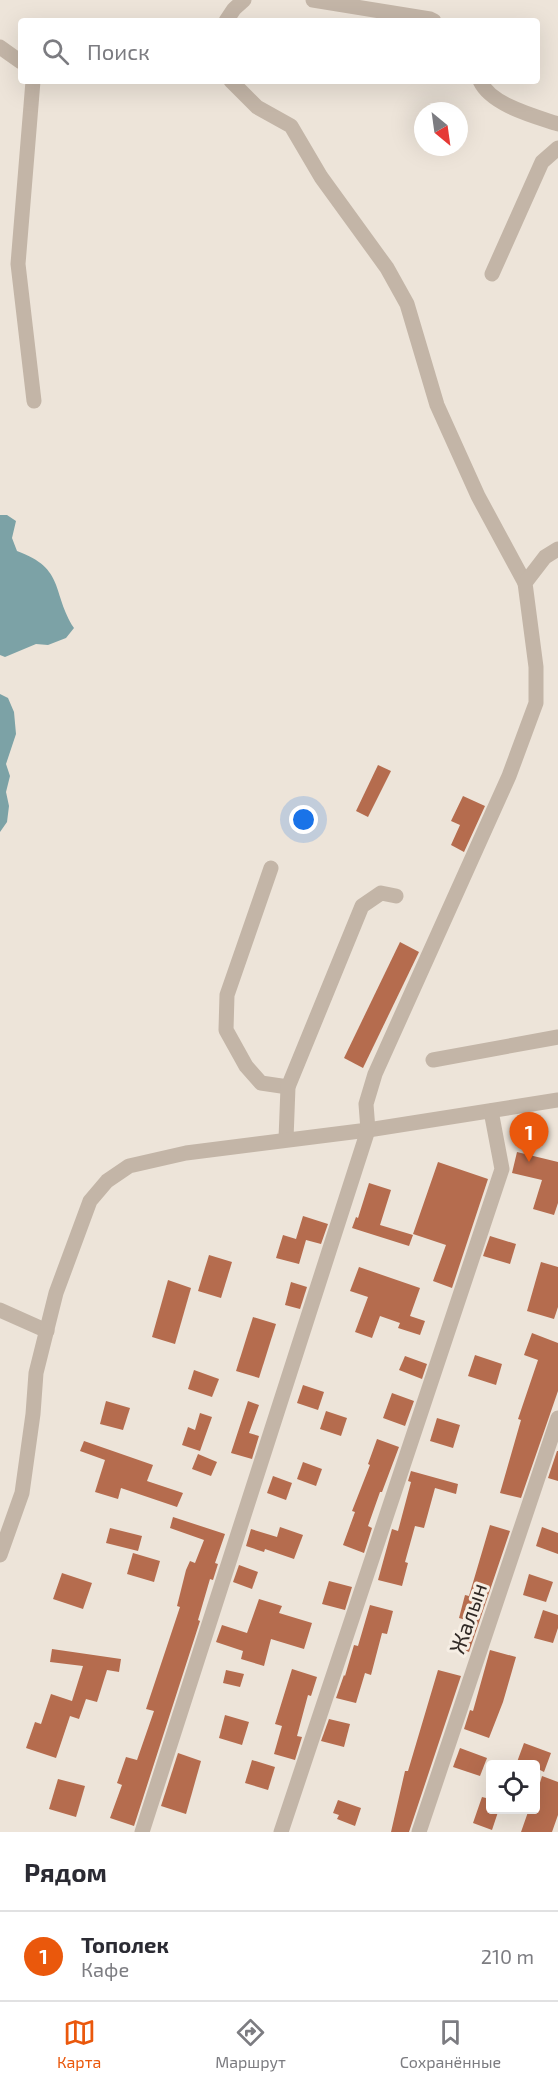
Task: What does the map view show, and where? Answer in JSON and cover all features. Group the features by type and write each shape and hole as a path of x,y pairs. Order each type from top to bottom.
{"street":[{"path":"228,18 242,0"},
{"path":"313,0 424,18"},
{"path":"0,47 18,60"},
{"path":"33,84 18,264 34,401"},
{"path":"142,1832 368,1130 366,1104 375,1074 509,776 536,703 536,667 525,583 478,496 437,405 407,304 387,268 321,177 291,126 257,107 234,84"},
{"path":"482,84 496,100 558,124"},
{"path":"492,274 542,162 558,148"},
{"path":"525,583 545,557 558,549"},
{"path":"271,868 227,995 226,1030 246,1066 261,1083 288,1087"},
{"path":"286,1139 288,1087 362,906 381,893 396,896"},
{"path":"433,1060 558,1037"},
{"path":"0,1555 3,1537 22,1493 36,1373 56,1293 90,1201 107,1180 129,1166 186,1153 368,1130 558,1100"},
{"path":"281,1832 502,1168 491,1111"},
{"path":"0,1310 47,1331"},
{"name":"Жалын","path":"419,1832 558,1418"}],"water":[{"path":"0,515 7,515 16,521 12,538 17,551 33,558 51,574 74,628 66,638 48,645 36,644 5,657 0,655"},
{"path":"0,694 8,698 14,712 16,734 6,764 10,776 6,792 9,806 7,822 0,832"}],"building":[{"path":"378,765 391,771 368,817 356,811"},
{"path":"463,796 485,806 464,852 451,845 460,825 451,821"},
{"path":"400,942 419,952 363,1068 344,1058"},
{"path":"517,1152 558,1162 558,1203 554,1215 533,1209 542,1180 512,1173"},
{"path":"438,1162 488,1179 452,1288 433,1281 446,1245 413,1234"},
{"path":"369,1183 391,1190 380,1225 413,1235 409,1246 352,1228 356,1217 358,1218"},
{"path":"303,1216 328,1224 321,1244 306,1240 299,1264 276,1258 283,1235 296,1239"},
{"path":"490,1236 516,1244 510,1264 483,1256"},
{"path":"209,1255 232,1262 221,1298 198,1291"},
{"path":"541,1262 558,1267 558,1307 554,1319 527,1311"},
{"path":"359,1267 420,1288 410,1316 425,1321 420,1335 398,1328 400,1323 380,1316 372,1338 355,1332 368,1297 350,1291"},
{"path":"168,1280 191,1288 175,1344 152,1337"},
{"path":"291,1282 307,1287 300,1309 285,1305"},
{"path":"253,1317 276,1324 259,1378 236,1371"},
{"path":"532,1333 558,1343 558,1391 521,1498 500,1493 521,1420 518,1419 538,1360 524,1355"},
{"path":"475,1355 502,1364 496,1385 468,1376"},
{"path":"405,1356 427,1364 422,1379 399,1370"},
{"path":"194,1370 219,1379 212,1397 188,1389"},
{"path":"303,1385 324,1392 318,1410 297,1403"},
{"path":"392,1393 414,1401 405,1426 383,1418"},
{"path":"106,1401 130,1408 123,1430 100,1424"},
{"path":"248,1401 259,1405 249,1433 259,1436 252,1459 231,1453"},
{"path":"326,1411 347,1418 341,1436 320,1429"},
{"path":"200,1413 212,1417 200,1451 182,1445 188,1427 195,1430"},
{"path":"437,1418 460,1425 453,1448 430,1441"},
{"path":"377,1439 399,1447 368,1526 372,1528 364,1553 343,1545 355,1512 352,1511 370,1465 368,1464"},
{"path":"84,1441 153,1465 147,1481 183,1493 177,1507 121,1488 118,1499 95,1492 105,1460 80,1451"},
{"path":"558,1451 558,1481 548,1478"},
{"path":"198,1454 217,1462 211,1476 192,1469"},
{"path":"303,1462 322,1469 316,1486 297,1479"},
{"path":"411,1471 458,1484 456,1494 435,1488 424,1528 415,1526 405,1562 408,1563 402,1586 378,1580 392,1529 398,1531 411,1482 408,1481"},
{"path":"273,1476 292,1483 286,1500 267,1493"},
{"path":"173,1517 225,1534 215,1563 218,1564 213,1580 210,1579 198,1620 200,1621 134,1826 110,1818 122,1785 117,1783 126,1757 137,1760 154,1711 146,1709 180,1607 177,1606 186,1570 190,1561 195,1563 204,1540 170,1528"},
{"path":"490,1525 510,1531 469,1652 455,1646 466,1620 459,1618 465,1595 469,1596"},
{"path":"280,1527 303,1535 294,1559 265,1549 264,1552 246,1546 251,1529 277,1537"},
{"path":"542,1527 558,1533 558,1554 536,1546"},
{"path":"110,1528 142,1536 138,1551 106,1543"},
{"path":"133,1553 160,1561 154,1582 127,1574"},
{"path":"239,1565 258,1572 252,1589 233,1582"},
{"path":"62,1573 92,1583 83,1609 53,1599"},
{"path":"529,1574 553,1582 546,1602 523,1595"},
{"path":"329,1581 352,1587 345,1610 322,1604"},
{"path":"259,1599 282,1606 279,1613 312,1623 304,1649 271,1639 264,1666 241,1659 243,1651 216,1642 222,1625 247,1633"},
{"path":"370,1605 393,1611 387,1634 382,1633 371,1675 365,1673 356,1703 336,1698 354,1645 358,1646"},
{"path":"543,1610 558,1615 558,1628 553,1643 534,1638"},
{"path":"52,1649 121,1659 119,1672 107,1670 97,1702 86,1699 79,1719 70,1716 56,1758 26,1748 35,1722 41,1724 51,1694 72,1701 83,1666 50,1662"},
{"path":"490,1650 516,1657 503,1702 489,1738 464,1729 470,1710 473,1711"},
{"path":"292,1669 317,1677 311,1696 308,1695 297,1736 302,1737 295,1760 274,1754 282,1726 275,1724"},
{"path":"226,1670 244,1674 240,1687 223,1683"},
{"path":"438,1670 461,1676 409,1832 391,1832 405,1771 408,1771"},
{"path":"225,1715 249,1722 242,1745 219,1738"},
{"path":"329,1719 350,1724 344,1747 321,1741"},
{"path":"524,1743 551,1753 544,1772 540,1770 540,1760 518,1760"},
{"path":"460,1748 487,1758 480,1776 453,1767"},
{"path":"178,1753 201,1761 186,1814 161,1806"},
{"path":"252,1760 275,1767 268,1790 245,1783"},
{"path":"542,1776 558,1782 558,1815 552,1832 521,1832 527,1814 540,1814"},
{"path":"58,1779 85,1786 76,1817 49,1809"},
{"path":"482,1797 486,1798 486,1814 497,1814 492,1830 473,1823"},
{"path":"338,1800 361,1808 355,1826 337,1819 339,1815 333,1813"}],"place":[{"name":"Тополек","path":"529,1162"}]}
